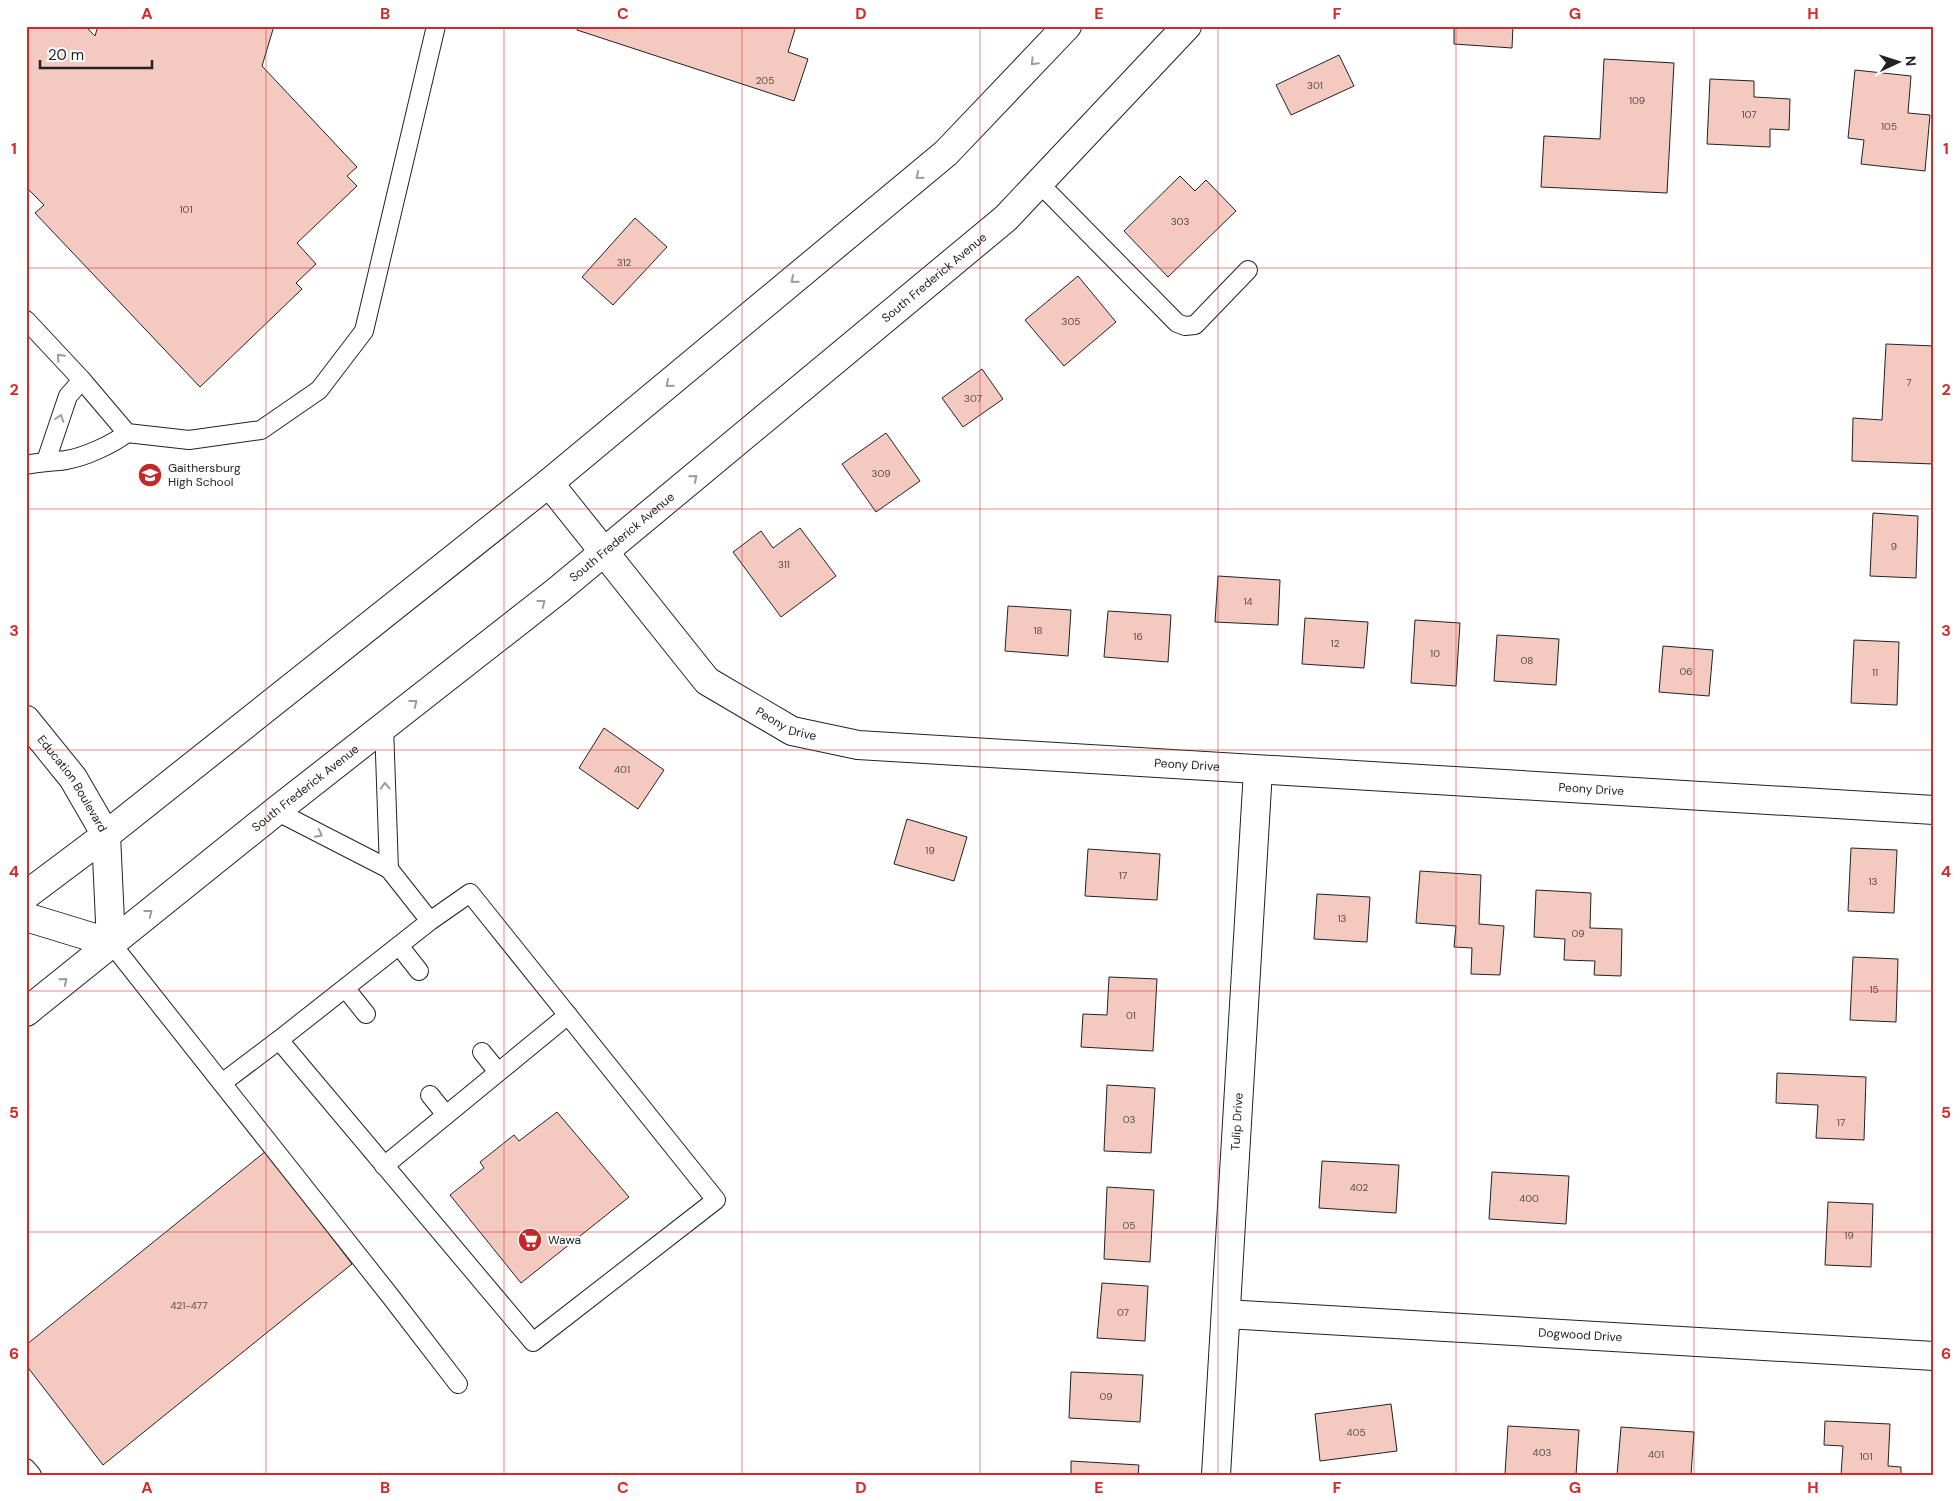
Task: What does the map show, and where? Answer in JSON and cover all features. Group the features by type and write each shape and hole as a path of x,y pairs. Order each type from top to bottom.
{"street":[{"path":"26,895 106,835 549,483 946,153 1067,26"},
{"name":"South Frederick Avenue","path":"26,1012 276,811 604,552 1006,218 1187,26"},
{"name":"Peony Drive","path":"549,483 707,681 792,732 858,746 1934,810"},
{"name":"Education Boulevard","path":"26,720 73,778 106,835 111,943"},
{"name":"Tulip Drive","path":"1216,1475 1258,770"},
{"path":"26,917 111,943"},
{"name":"Dogwood Drive","path":"1226,1314 1934,1356"}],"lane":[{"path":"26,320 127,432 189,440 261,430 319,390 364,331 436,26"},
{"path":"1038,183 1177,323 1185,326 1195,324 1248,270"},
{"path":"46,461 68,396 82,380"},
{"path":"26,465 66,460 117,441 127,432"},
{"path":"384,726 390,869"},
{"path":"276,811 390,869 430,921"},
{"path":"222,1084 279,1040 346,989 430,921 470,893 716,1200 533,1342 279,1040"},
{"path":"111,943 391,1296 458,1384"},
{"path":"400,946 419,971"},
{"path":"346,989 366,1014"},
{"path":"384,1166 568,1015"},
{"path":"482,1052 498,1072"},
{"path":"430,1095 446,1115"},
{"path":"26,1468 32,1475"}],"building":[{"path":"26,26 85,26 95,36 98,26 274,26 262,66 357,167 347,176 357,186 297,243 316,264 296,283 302,289 200,387 35,213 44,205 26,187"},
{"path":"579,26 796,26 788,52 808,59 794,101 577,30"},
{"path":"1454,26 1513,26 1512,48 1454,44"},
{"path":"1339,55 1354,86 1291,115 1276,85"},
{"path":"1604,59 1674,63 1667,193 1541,187 1544,136 1600,139"},
{"path":"1855,70 1911,76 1908,113 1930,115 1925,171 1861,164 1864,140 1848,138"},
{"path":"1710,79 1754,81 1754,97 1790,99 1789,130 1770,129 1770,147 1707,144"},
{"path":"1180,176 1195,191 1206,180 1236,211 1168,277 1124,231"},
{"path":"635,218 667,247 613,305 582,277"},
{"path":"1078,276 1116,322 1064,366 1025,320"},
{"path":"1886,344 1934,346 1934,464 1852,461 1853,418 1882,420"},
{"path":"982,369 1003,399 963,427 942,398"},
{"path":"886,433 920,481 876,512 842,464"},
{"path":"1873,513 1918,516 1916,578 1870,576"},
{"path":"800,528 836,576 781,617 733,552 761,531 773,548"},
{"path":"1218,576 1280,580 1278,625 1215,622"},
{"path":"1008,606 1071,610 1068,656 1005,651"},
{"path":"1108,611 1171,615 1168,662 1104,657"},
{"path":"1305,618 1368,622 1364,668 1302,664"},
{"path":"1415,620 1460,623 1456,686 1411,683"},
{"path":"1497,635 1559,639 1556,685 1494,681"},
{"path":"1854,640 1899,642 1897,705 1851,703"},
{"path":"1663,646 1713,650 1709,696 1659,692"},
{"path":"604,728 664,770 638,809 579,768"},
{"path":"907,819 967,837 954,881 894,864"},
{"path":"1851,848 1897,850 1894,913 1848,911"},
{"path":"1088,849 1160,854 1157,900 1085,896"},
{"path":"1420,871 1481,875 1479,924 1504,926 1500,975 1471,974 1472,948 1454,947 1456,926 1416,923"},
{"path":"1536,890 1591,893 1590,928 1622,929 1621,976 1594,975 1595,961 1564,960 1565,939 1534,937"},
{"path":"1317,894 1370,897 1367,942 1314,939"},
{"path":"1853,957 1898,959 1896,1022 1850,1020"},
{"path":"1109,977 1157,979 1153,1051 1081,1047 1083,1014 1107,1015"},
{"path":"1777,1073 1866,1077 1864,1140 1816,1138 1818,1105 1776,1103"},
{"path":"1107,1085 1155,1088 1151,1153 1104,1151"},
{"name":"Wawa","path":"557,1112 629,1197 521,1283 450,1195 484,1168 480,1162 514,1135 519,1141"},
{"path":"266,1151 352,1264 103,1465 26,1365 26,1345"},
{"path":"1322,1161 1399,1165 1396,1213 1319,1208"},
{"path":"1492,1172 1569,1176 1566,1224 1489,1219"},
{"path":"1107,1187 1154,1190 1150,1262 1104,1259"},
{"path":"1828,1202 1873,1204 1871,1267 1825,1265"},
{"path":"1102,1283 1148,1286 1145,1341 1097,1338"},
{"path":"1071,1372 1143,1375 1140,1422 1069,1418"},
{"path":"1391,1404 1397,1451 1320,1461 1315,1414"},
{"path":"1825,1421 1890,1424 1888,1466 1901,1467 1901,1475 1841,1475 1843,1446 1824,1445"},
{"path":"1508,1426 1579,1430 1576,1475 1505,1474"},
{"path":"1621,1427 1694,1432 1691,1475 1617,1475"},
{"path":"1071,1461 1139,1465 1138,1475 1071,1475"}],"place":[{"name":"Gaithersburg High School","path":"150,475"},
{"name":"Wawa","path":"530,1240"}]}
